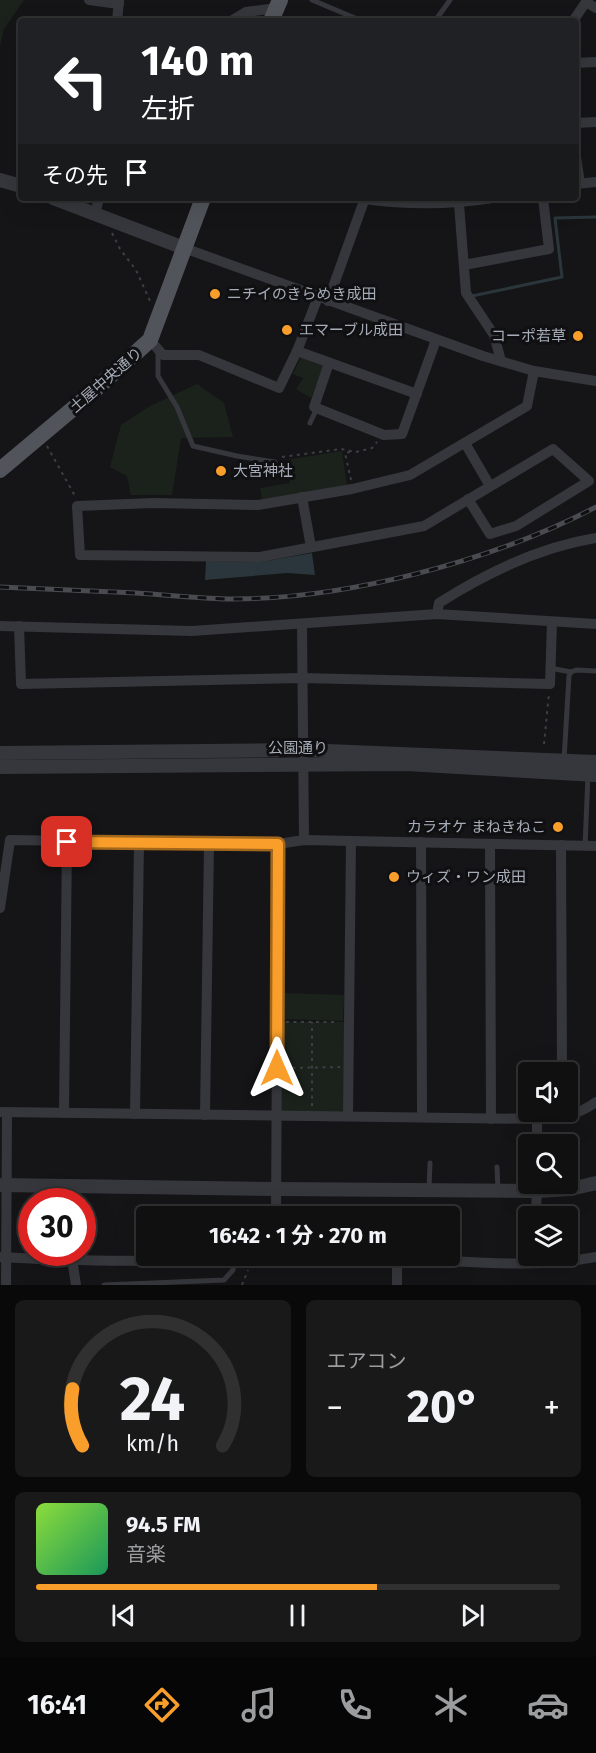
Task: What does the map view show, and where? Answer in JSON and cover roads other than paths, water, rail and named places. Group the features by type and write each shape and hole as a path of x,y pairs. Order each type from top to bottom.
{"main road":[{"name":"土屋中央通り","path":"0,470 154,345 184,248 202,201"}],"street":[{"path":"89,0 119,2 117,18"},
{"path":"575,18 586,2 596,8"},
{"path":"236,18 246,12 275,10"},
{"path":"579,63 596,62"},
{"path":"579,123 596,122"},
{"path":"0,180 18,185"},
{"path":"579,183 596,182"},
{"path":"61,201 436,340 534,371 596,381"},
{"path":"95,214 98,201"},
{"path":"154,345 163,356 200,355 279,388 323,299 364,201"},
{"path":"379,201 399,204 459,204 476,201"},
{"path":"464,265 549,249 543,201"},
{"path":"459,204 466,292 494,335 501,361"},
{"path":"330,363 314,407 384,435 402,434 436,340"},
{"path":"297,351 417,394"},
{"path":"468,499 490,534 516,526 589,480 553,449 468,499 424,526 260,557 80,555 76,506 153,503 258,506 352,489 410,475 527,406 534,371"},
{"path":"465,443 490,486"},
{"path":"302,497 311,547"},
{"path":"437,614 439,603 469,584 520,561 576,541 596,538"},
{"path":"0,626 192,631 437,614 596,624"},
{"path":"19,626 21,684 303,678 549,684 552,621"},
{"path":"302,624 304,840"},
{"name":"公園通り","path":"0,753 596,762"},
{"name":"公園通り","path":"0,767 304,757 592,775"},
{"path":"0,908 10,840 278,844 304,840 591,846"},
{"path":"348,1116 351,841"},
{"path":"64,1113 67,842"},
{"path":"135,1114 139,842"},
{"path":"421,842 422,1117"},
{"path":"206,1115 209,843"},
{"path":"276,1206 278,844"},
{"path":"490,844 491,1119"},
{"path":"561,845 562,1062"},
{"path":"578,1113 596,1102"},
{"path":"6,1285 2,1257 4,1113 518,1119"},
{"path":"578,1187 596,1183"},
{"path":"4,1185 276,1189 518,1188"},
{"path":"2,1257 18,1257"},
{"path":"578,1261 596,1257"},
{"path":"96,1259 136,1260"},
{"path":"460,1259 518,1260"},
{"path":"73,1266 75,1285"},
{"path":"397,1266 397,1285"}],"lane":[{"path":"312,0 355,18"},
{"path":"437,18 450,0"},
{"path":"154,345 158,376 177,407 193,446 275,462"},
{"path":"310,423 317,408"},
{"path":"550,668 571,672 596,671"},
{"path":"564,760 571,672"},
{"path":"591,846 592,775"},
{"path":"429,1190 430,1163"},
{"path":"497,1167 498,1190"},
{"path":"104,1285 224,1280 233,1270 234,1266"}],"waterway":[{"path":"472,296 562,277 555,218 596,217"}],"railway":[{"path":"0,587 228,599 273,598 320,593 417,574 465,560 511,544 596,507"}],"place":[{"name":"ニチイのきらめき成田","path":"215,294"},
{"name":"エマーブル成田","path":"287,330"},
{"name":"コーポ若草","path":"578,336"},
{"name":"大宮神社","path":"221,471"},
{"name":"カラオケ まねきねこ","path":"558,827"},
{"name":"ウィズ・ワン成田","path":"394,877"}]}
